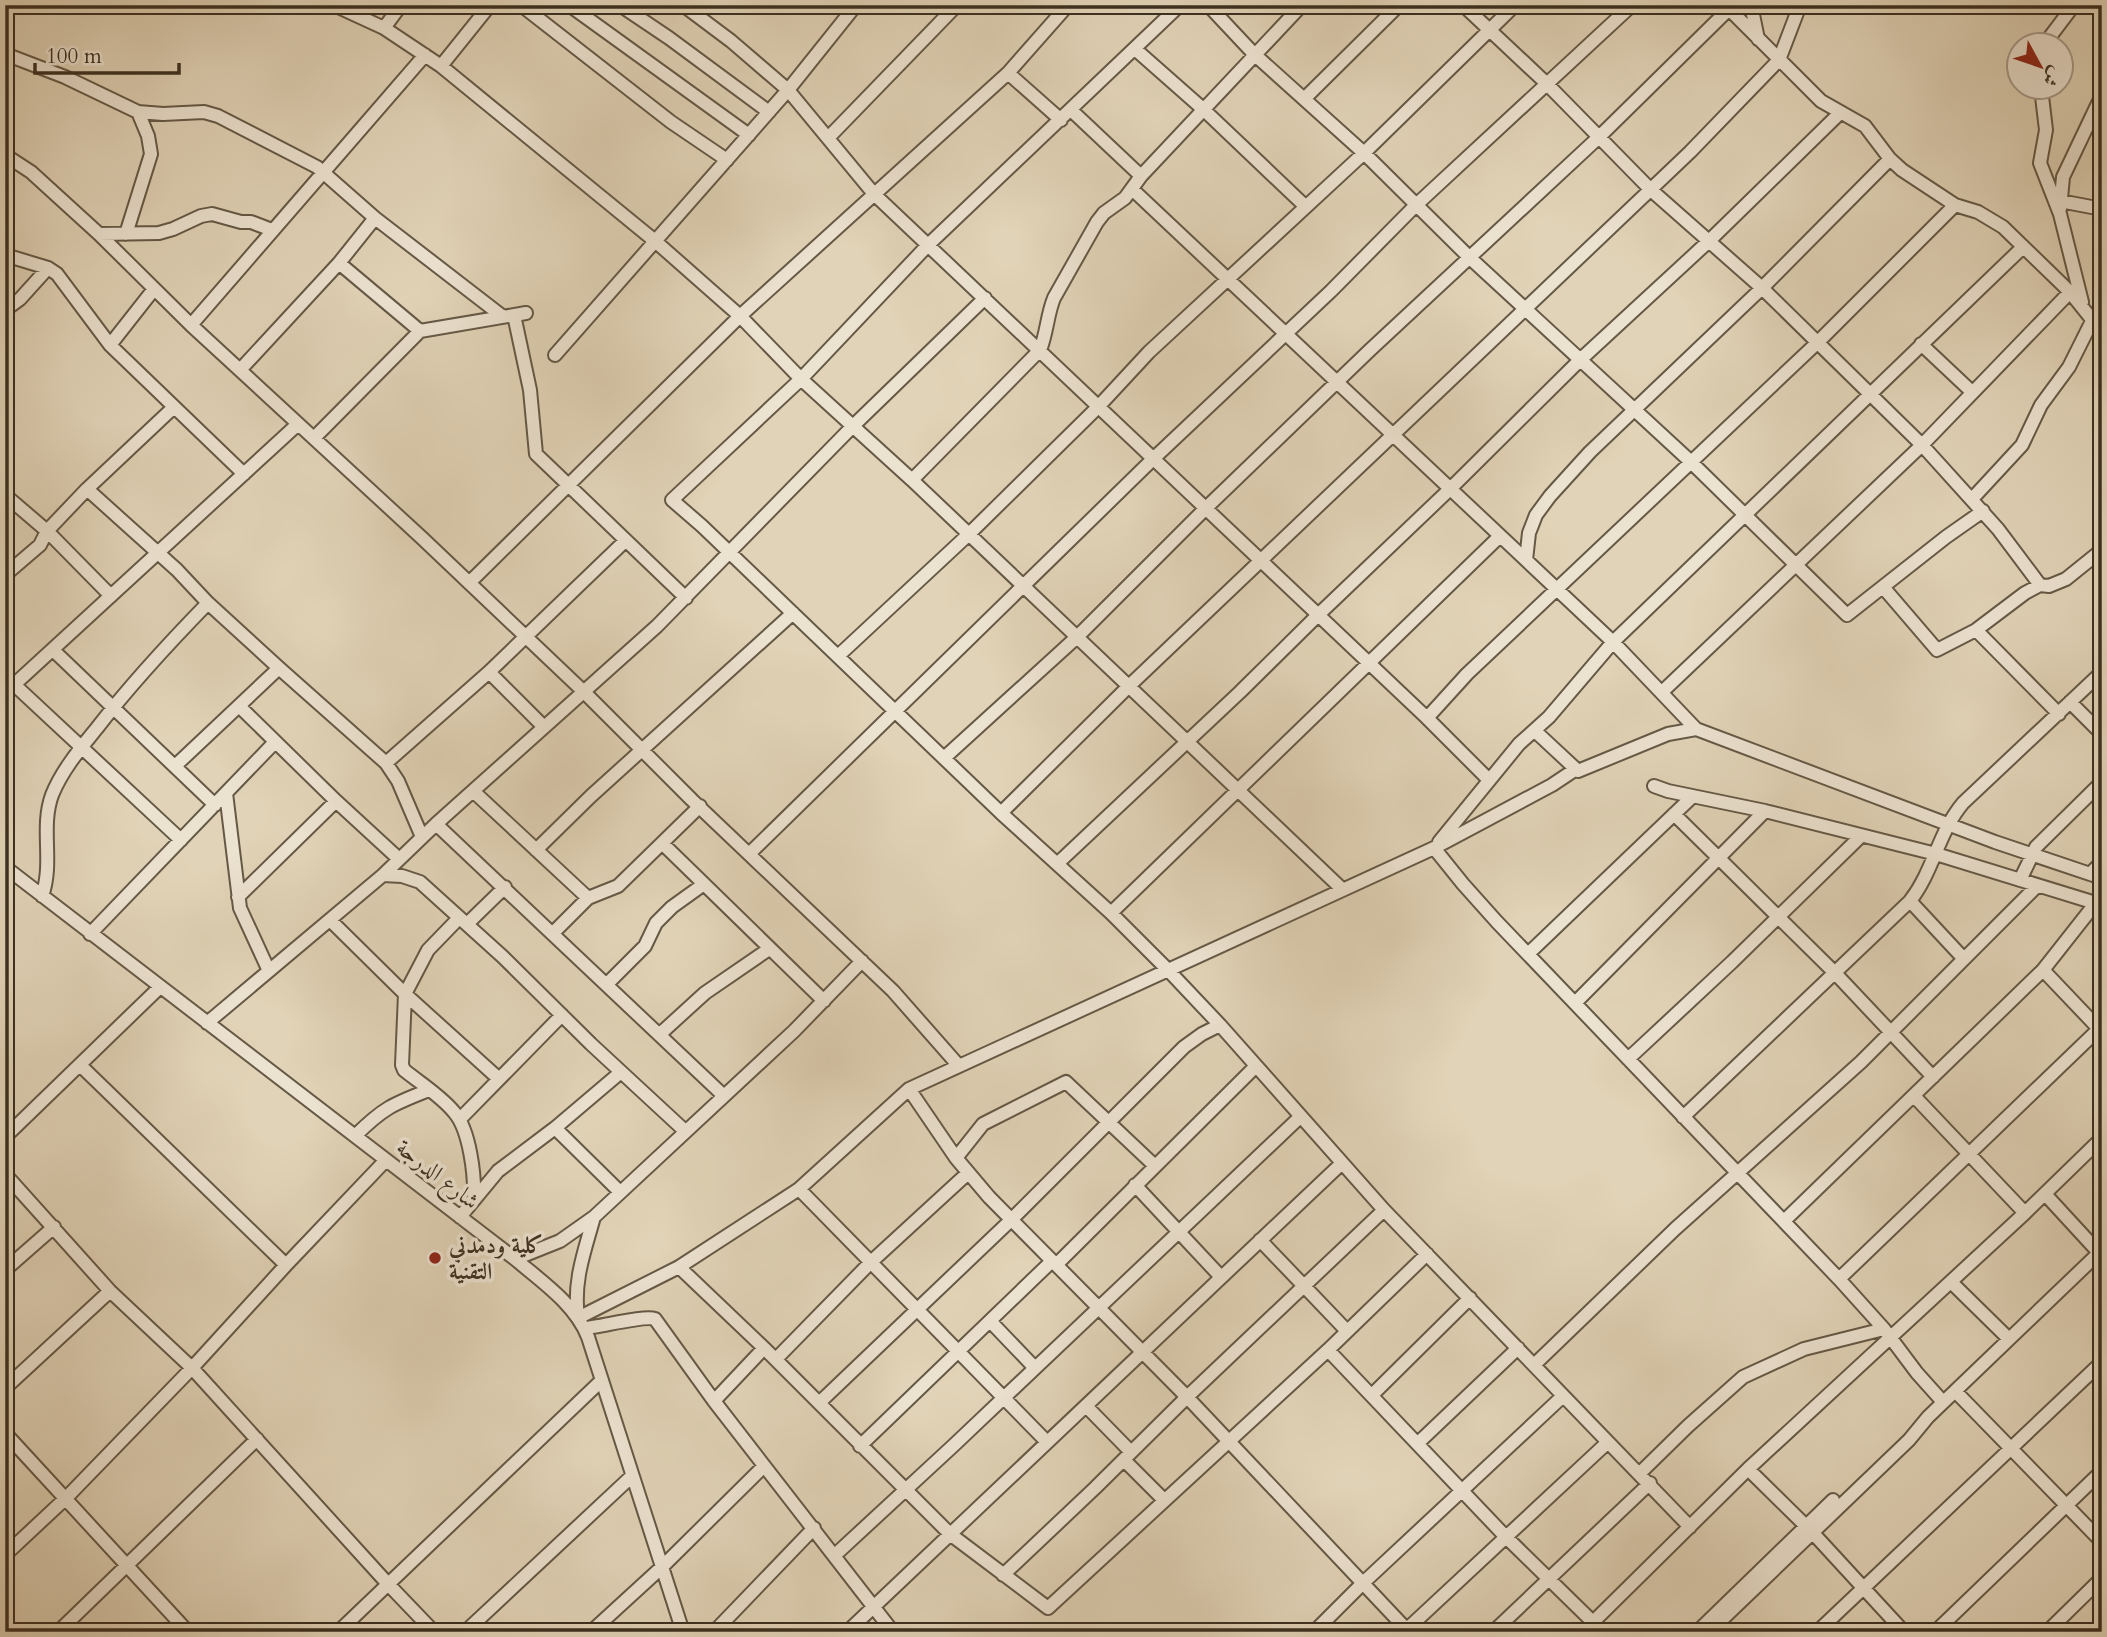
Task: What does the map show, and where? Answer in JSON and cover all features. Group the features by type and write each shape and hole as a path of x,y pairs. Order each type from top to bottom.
{"street":[{"path":"334,5 384,28 441,66 655,241 740,316 801,379 912,480 1343,890"},
{"path":"384,28 401,5"},
{"path":"441,66 490,5"},
{"path":"521,5 671,122 727,160"},
{"path":"569,5 749,135"},
{"path":"620,5 769,113"},
{"path":"682,5 731,41 788,90 874,194 1427,718 1489,780"},
{"path":"555,355 769,113 856,5"},
{"path":"828,138 957,5"},
{"path":"1180,5 928,245 801,379 672,500 1168,970 1384,1210 1690,1527"},
{"path":"1208,5 1254,54 1364,153 1415,206 1526,311 1690,461 1846,615 1983,511"},
{"path":"912,480 1040,350 1054,298 1104,213 1125,198 1141,176 1302,5"},
{"path":"1304,99 1399,5"},
{"path":"1463,5 1546,83 1651,190 1762,288 1922,445 1983,511 2040,585"},
{"path":"838,656 969,534 1098,407 1149,352 1364,153 1515,5"},
{"path":"749,854 1415,206 1632,5"},
{"path":"1751,5 1758,39"},
{"path":"1001,813 1129,687 1690,152 1779,60 1800,5"},
{"path":"2054,32 2074,5"},
{"path":"944,758 1077,637 1338,381 1599,137 1727,7 1821,101 1865,126 1902,170 1955,205 1990,218 2070,292 2102,332"},
{"path":"469,583 740,316 1008,73 1061,8"},
{"path":"1135,49 1305,206"},
{"path":"5,54 65,77 138,112 204,112 218,116 310,163 375,218 514,314 527,371 536,454 686,598"},
{"path":"191,325 425,55"},
{"path":"1008,73 1066,115 1141,176"},
{"path":"2060,207 2063,177 2102,95"},
{"path":"2043,102 2046,130 2040,163 2060,207 2083,306"},
{"path":"127,234 151,154 148,136 138,112"},
{"path":"1058,863 1240,692 1580,360 1709,241 1840,113"},
{"path":"5,155 32,172 99,234 191,325 583,691 862,961 928,1028 960,1066"},
{"path":"1526,560 1529,533 1536,516 1550,496 1633,410 1762,288 1891,159"},
{"path":"1132,189 1613,642 1696,729 1947,824 2096,876 2102,862"},
{"path":"1427,718 1467,674 1818,342 1955,205"},
{"path":"2060,207 2102,209"},
{"path":"99,234 159,233 212,214 251,222 272,230"},
{"path":"240,370 339,263 375,218"},
{"path":"1434,848 1519,744 1549,717 1613,642 2023,247"},
{"path":"5,255 48,268 65,282 110,345 244,474"},
{"path":"339,263 420,331"},
{"path":"5,310 20,299 48,268"},
{"path":"110,345 154,289"},
{"path":"1662,692 1922,445 2070,292"},
{"path":"207,1023 383,875 686,598 853,426 985,298"},
{"path":"314,438 420,331 514,314"},
{"path":"1972,499 2022,445 2041,405 2069,367 2092,321"},
{"path":"1922,344 1972,392"},
{"path":"5,575 40,545 47,531 87,489 174,407"},
{"path":"181,840 8,685 53,650 298,424"},
{"path":"87,489 157,552 208,603 386,763 398,781 422,837"},
{"path":"5,495 47,531 111,596"},
{"path":"1111,914 1500,536"},
{"path":"386,763 489,672 625,541"},
{"path":"1883,587 1937,650 1976,630 2025,593 2040,585 2049,586 2066,579 2102,550"},
{"path":"42,896 49,872 47,821 50,804 62,775 113,706 208,603"},
{"path":"537,850 591,796 793,614"},
{"path":"1976,630 2059,713"},
{"path":"53,650 215,805"},
{"path":"175,766 279,668"},
{"path":"489,672 544,727"},
{"path":"1683,1117 1910,901 1936,854 1947,824 1963,803 2102,672"},
{"path":"2070,702 2102,734"},
{"path":"240,707 399,859"},
{"path":"1535,731 1576,769 1582,771 1668,734 1696,729"},
{"path":"90,934 275,742"},
{"path":"581,1323 679,1267 799,1189 909,1089 1434,848 1552,785 1576,769"},
{"path":"2020,880 2031,854 2102,782"},
{"path":"1654,786 1936,854 2099,905 2043,970 1784,1221"},
{"path":"473,792 589,898"},
{"path":"226,793 238,897 244,919 269,971"},
{"path":"1528,954 1692,797"},
{"path":"238,897 336,801"},
{"path":"553,933 589,898 618,886 699,806"},
{"path":"1575,1003 1765,811"},
{"path":"1674,814 1835,973 1933,1077"},
{"path":"436,824 724,1096"},
{"path":"1628,1059 1861,836"},
{"path":"663,844 824,1001"},
{"path":"1434,848 1463,884 1528,954 1839,1279 1943,1402"},
{"name":"شارع الدرجة","path":"5,867 515,1259 554,1293 581,1323 683,1632"},
{"path":"383,875 402,876 420,882 685,1131"},
{"path":"607,984 645,946 656,923 672,907 704,884"},
{"path":"1534,1365 1737,1172 1892,1031 2037,886"},
{"path":"474,1200 473,1166 460,1119 450,1107 402,1068 405,995 428,950 505,887"},
{"path":"1910,901 1964,959"},
{"path":"330,920 405,995 498,1078"},
{"path":"660,1034 705,993 769,949"},
{"path":"515,1259 560,1241 594,1217 824,1001 862,961"},
{"path":"1839,1279 2101,1029 2043,970"},
{"path":"5,1138 160,987"},
{"path":"460,1119 562,1015"},
{"path":"819,1404 916,1308 1011,1220 1184,1047 1220,1025"},
{"path":"80,1065 286,1265"},
{"path":"860,1446 1054,1263 1256,1066"},
{"path":"460,1217 498,1171 555,1128 621,1072"},
{"path":"956,1158 983,1124 1061,1082 1069,1083 1155,1166"},
{"path":"909,1089 956,1158 1011,1220 1187,1396 1407,1631 1608,1442"},
{"path":"355,1136 378,1113 429,1090"},
{"path":"1914,1096 2025,1213"},
{"path":"835,1555 1300,1117"},
{"path":"555,1128 620,1192"},
{"path":"1588,1627 1887,1333 1951,1282 2102,1138"},
{"path":"5,1555 66,1498 192,1368 386,1160"},
{"path":"847,1632 1341,1164"},
{"path":"776,1359 871,1262 968,1172"},
{"path":"5,1174 110,1291 192,1368 387,1584 434,1632"},
{"path":"1135,1185 1221,1277"},
{"path":"799,1189 1047,1442"},
{"path":"1697,1632 1909,1440 1943,1402 2101,1253 2045,1194"},
{"path":"1003,1575 1384,1210"},
{"path":"581,1323 575,1297 578,1275 594,1217"},
{"path":"5,1270 54,1227"},
{"path":"1260,1240 1347,1331"},
{"path":"679,1267 776,1359 950,1534 1048,1608 1328,1350 1427,1254"},
{"path":"1951,1282 2009,1339"},
{"path":"5,1388 110,1291"},
{"path":"1372,1395 1470,1298"},
{"path":"581,1323 607,1326 646,1317 655,1319 714,1401 893,1632"},
{"path":"990,1321 1035,1368"},
{"path":"1493,1632 1549,1579 1645,1478 1688,1426 1743,1377 1804,1349 1887,1333"},
{"path":"714,1401 764,1348"},
{"path":"1418,1443 1518,1348"},
{"path":"1328,1350 1549,1579 1588,1627 1603,1632"},
{"path":"1817,1632 2102,1362"},
{"path":"338,1632 601,1380"},
{"path":"1955,1391 2102,1542"},
{"path":"1314,1632 1563,1396"},
{"path":"1086,1406 1164,1500"},
{"path":"5,1433 188,1632"},
{"path":"58,1632 257,1440"},
{"path":"591,1632 662,1567 764,1466"},
{"path":"1748,1469 1809,1529 1905,1632"},
{"path":"1935,1632 2102,1471"},
{"path":"465,1632 632,1476"},
{"path":"714,1632 814,1528"},
{"path":"1709,1632 1809,1529"},
{"path":"2047,1632 2102,1578"}],"place":[{"name":"كلية ودمدني التقنية","path":"435,1258"}]}
